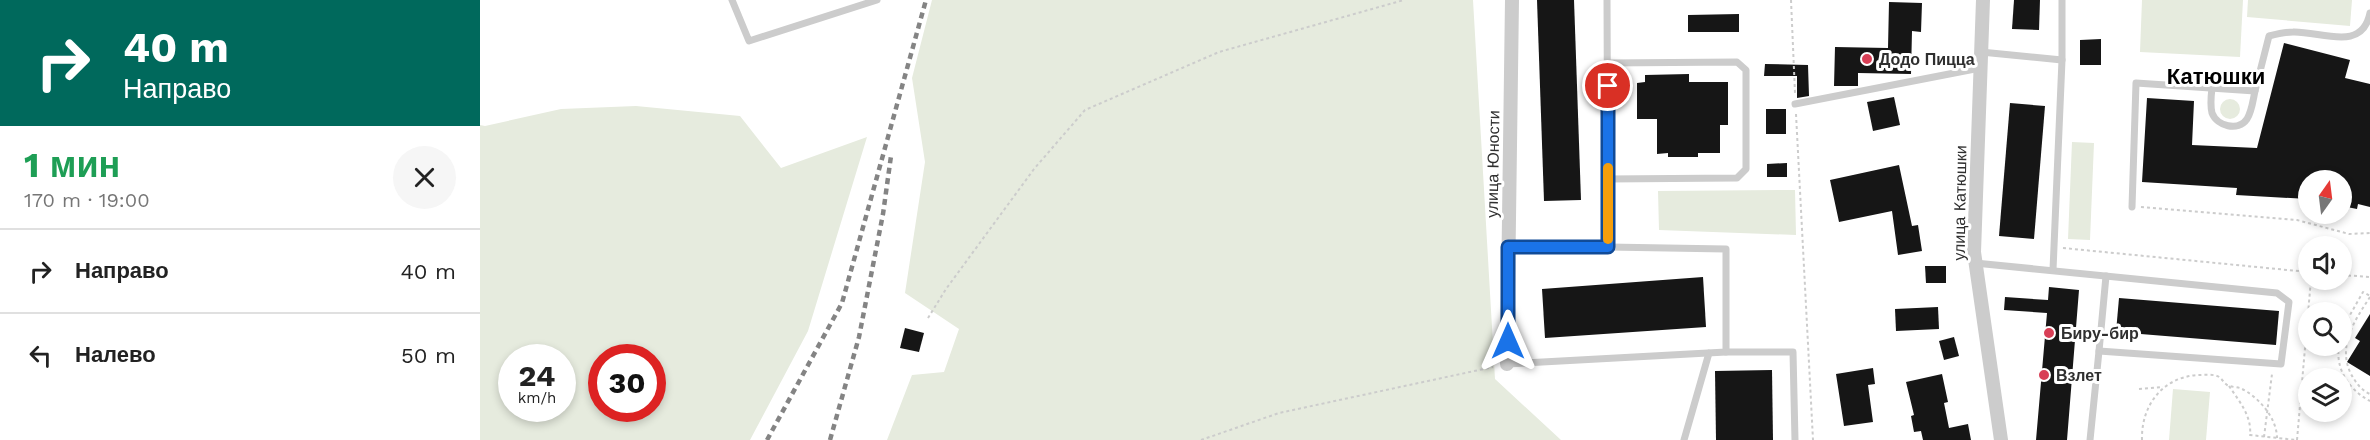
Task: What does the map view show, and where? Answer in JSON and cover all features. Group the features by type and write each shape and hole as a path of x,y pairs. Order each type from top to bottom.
{"street":[{"name":"улица Юности","path":"1507,364 1512,0"},
{"name":"улица Катюшки","path":"1983,0 1974,252 2001,440"}],"lane":[{"path":"732,0 749,41 877,0"},
{"path":"1607,0 1608,247"},
{"path":"2053,270 2062,60 2062,0"},
{"path":"2212,88 2212,113 2218,122 2240,126 2247,119 2269,36 2291,31 2344,38 2360,33 2368,24 2370,13"},
{"path":"1981,52 2062,60"},
{"path":"1608,63 1737,62 1746,70 1746,169 1737,178 1608,179"},
{"path":"1795,104 1980,68"},
{"path":"2132,207 2136,83 2255,91"},
{"path":"1508,247 1726,249 1726,352"},
{"path":"1975,262 2277,293 2289,302 2281,364 2099,351"},
{"path":"2090,440 2106,276"},
{"path":"1507,364 1726,352 1793,352 1795,440"},
{"path":"1684,440 1709,353"}],"path":[{"path":"928,318 946,289 1034,170 1085,110 1219,51 1404,0"},
{"path":"1791,0 1813,440"},
{"path":"2132,207 2297,220 2349,234 2370,232"},
{"path":"2054,248 2298,271"},
{"path":"2352,276 2370,277"},
{"path":"2142,440 2145,414 2163,387 2182,376 2202,375 2217,376 2228,386 2241,403 2247,416 2250,435 2296,440 2310,290"},
{"path":"2352,311 2363,292 2370,296 2353,323 2345,358 2356,383 2370,394"},
{"path":"2338,356 2342,372 2351,387 2370,401"},
{"path":"2264,437 2273,363"},
{"path":"1201,440 1279,413 1507,364"},
{"path":"2228,386 2239,388 2250,394 2267,412 2275,427 2277,438"},
{"path":"2139,389 2163,387"}],"shaded area":[{"path":"932,0 1473,0 1495,379 1561,440 887,440 912,375 944,372 959,329 905,293 925,162 912,78"},
{"path":"2142,0 2243,0 2240,57 2140,52"},
{"path":"2248,0 2352,0 2350,26 2247,17"},
{"path":"2230,99 2237,102 2240,109 2237,116 2230,119 2223,116 2220,109 2223,102"},
{"path":"636,106 740,116 781,168 867,137 808,331 750,440 480,440 480,125 485,126 561,109"},
{"path":"2072,142 2094,143 2090,240 2068,239"},
{"path":"1795,190 1796,235 1659,230 1658,191"},
{"path":"2173,389 2210,392 2206,440 2169,440"}],"building":[{"path":"1537,0 1574,0 1581,200 1544,201"},
{"path":"2014,0 2040,0 2039,30 2012,29"},
{"path":"1889,2 1922,3 1921,32 1912,31 1911,74 1858,73 1858,86 1834,86 1835,47 1888,48"},
{"path":"1739,14 1739,32 1688,32 1688,15"},
{"path":"2101,39 2101,65 2080,65 2080,40"},
{"path":"2284,43 2350,60 2345,78 2370,84 2370,207 2358,204 2357,209 2352,208 2352,170 2298,170 2298,198 2236,195 2237,188 2142,182 2147,98 2194,101 2192,145 2257,148"},
{"path":"1765,64 1808,65 1809,96 1797,98 1797,76 1764,76"},
{"path":"1689,74 1689,82 1728,82 1728,125 1720,125 1720,153 1698,153 1698,157 1668,157 1668,153 1657,154 1657,119 1637,119 1637,83 1645,82 1645,75"},
{"path":"1894,97 1900,125 1873,131 1867,102"},
{"path":"2010,103 2045,106 2034,239 1999,236"},
{"path":"1766,109 1786,109 1786,134 1766,134"},
{"path":"1787,163 1787,177 1767,177 1767,164"},
{"path":"1899,165 1912,226 1918,225 1922,251 1898,255 1892,211 1839,222 1830,180"},
{"path":"1925,266 1946,266 1946,283 1926,283"},
{"path":"1703,277 1706,327 1545,338 1542,289"},
{"path":"2049,287 2079,290 2067,440 2036,440 2047,313 2004,310 2005,297 2048,300"},
{"path":"2119,298 2279,311 2276,345 2116,332"},
{"path":"1938,307 1939,329 1896,331 1895,309"},
{"path":"2370,314 2370,376 2347,362 2360,341 2355,338"},
{"path":"905,328 924,333 919,352 900,348"},
{"path":"1954,337 1959,356 1944,360 1939,341"},
{"path":"1873,368 1875,384 1868,385 1873,422 1844,426 1836,374"},
{"path":"1772,370 1773,440 1716,440 1715,371"},
{"path":"1942,374 1948,402 1944,403 1949,428 1968,424 1971,440 1923,440 1921,431 1914,432 1911,416 1914,415 1906,382"}],"railway":[{"path":"767,440 842,303 926,0"},
{"path":"830,440 859,337 883,214 891,156"}],"slow traffic":[{"path":"1608,168 1608,239"}],"place":[{"name":"Додо Пицца","path":"1867,59"},
{"name":"Биру-бир","path":"2049,333"},
{"name":"Взлет","path":"2044,375"}],"district":[{"name":"Катюшки","path":"2216,76"}],"route":[{"path":"1508,341 1508,247 1608,247 1608,86"}]}
